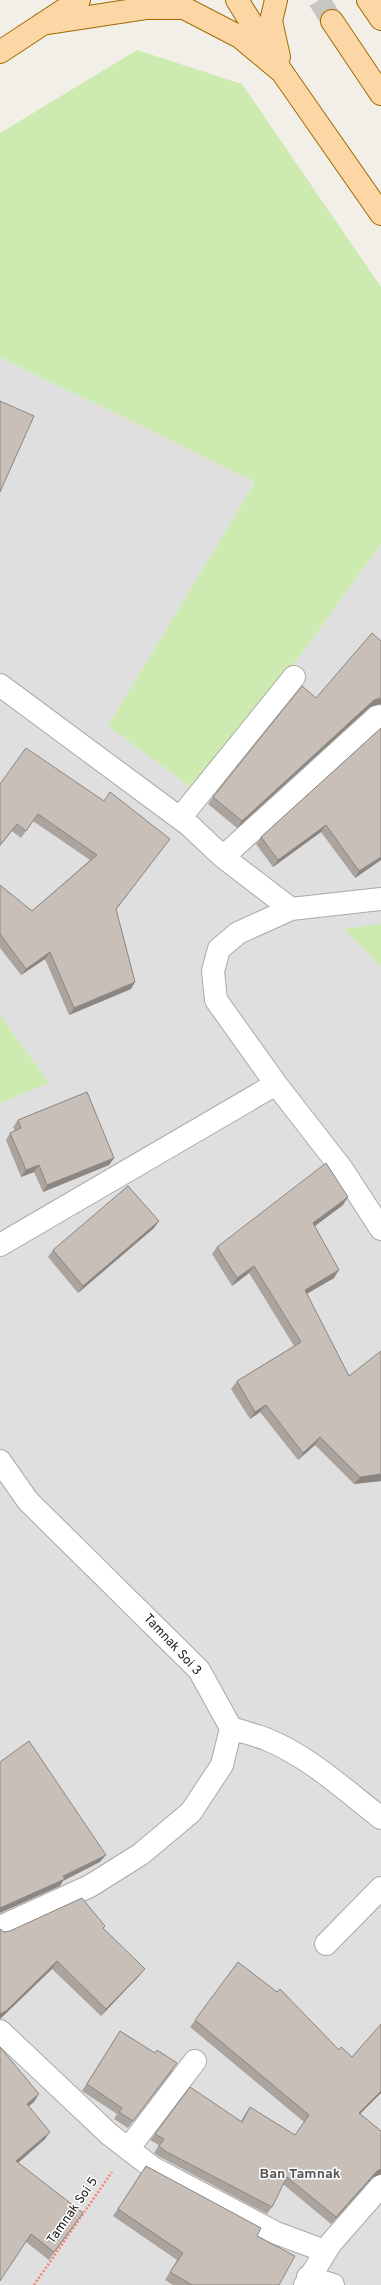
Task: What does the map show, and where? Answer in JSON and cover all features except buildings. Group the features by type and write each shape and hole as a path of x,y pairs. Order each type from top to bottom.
{"main road":[{"path":"0,52 79,0"},
{"path":"237,0 282,72 381,214"},
{"path":"276,0 272,21 282,72"},
{"path":"368,0 381,19"},
{"path":"42,24 147,8 184,8 240,37 282,72"},
{"path":"332,21 381,94"}],"street":[{"path":"180,818 294,676"},
{"path":"0,685 180,818 223,857 291,910"},
{"path":"223,857 378,716"},
{"path":"381,899 291,910 238,933 219,949 212,971 216,1000 276,1084 342,1169 381,1229"},
{"path":"0,1245 276,1084"},
{"name":"Tamnak Soi 3","path":"0,1461 28,1501 199,1670 231,1728"},
{"path":"0,1926 90,1886 141,1854 191,1812 222,1765 231,1728 266,1740 303,1758 322,1771 381,1818"},
{"path":"326,1944 381,1888"},
{"path":"0,2031 109,2134 153,2168 276,2232 325,2252"},
{"path":"128,2149 195,2061"},
{"path":"333,2285 306,2281 325,2252 381,2186"}],"path":[{"name":"Tamnak Soi 5","path":"34,2285 128,2149"}],"shaded area":[{"path":"0,357 255,482 108,726 200,794 381,544 381,2285 0,2285 0,1103 48,1083 0,1015"}],"green space":[{"path":"137,50 242,84 381,287 381,544 200,794 108,726 255,482 0,357 0,133"},
{"path":"381,924 381,967 344,929"},
{"path":"0,1015 49,1083 0,1103"}],"tunnel":[{"path":"319,0 332,21"}],"district":[{"name":"Ban Tamnak","path":"300,2174"}]}
